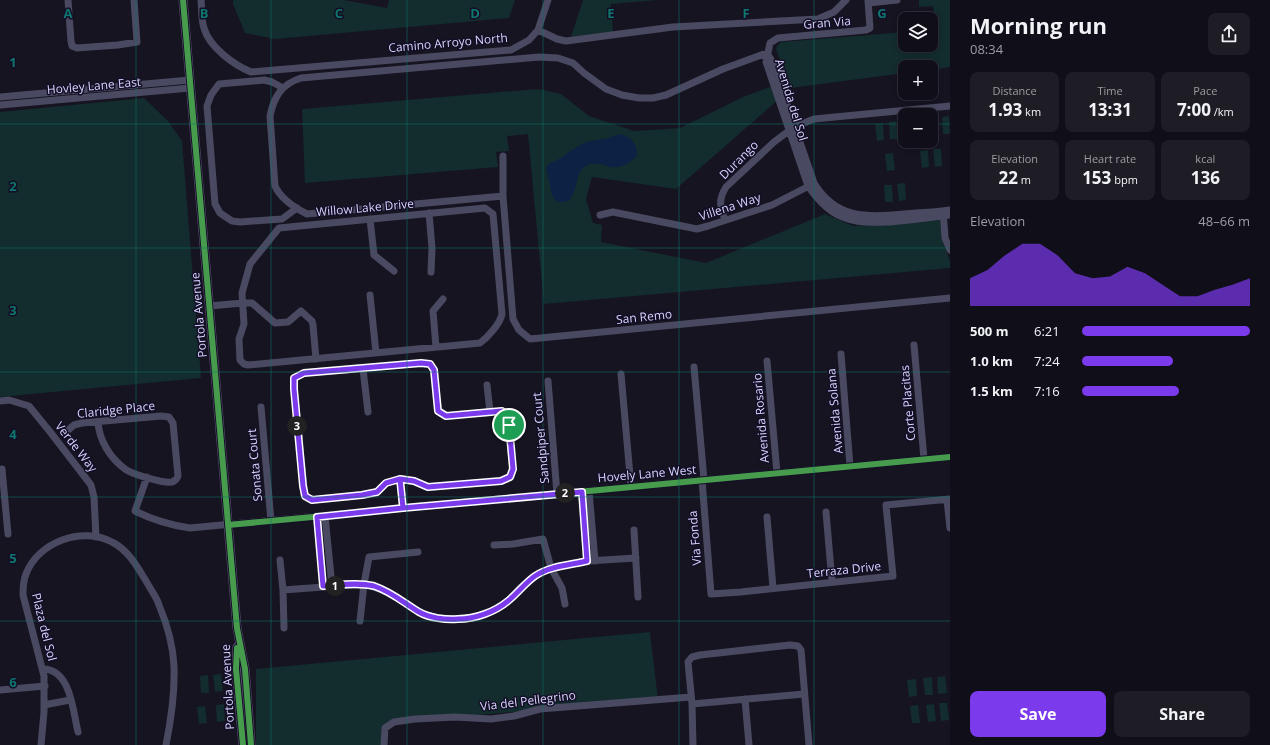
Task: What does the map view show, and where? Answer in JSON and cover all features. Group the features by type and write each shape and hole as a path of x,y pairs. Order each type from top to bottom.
{"main road":[{"name":"Portola Avenue","path":"183,0 237,628 245,669 251,745"},
{"name":"Portola Avenue","path":"237,628 236,669 243,745"}],"street":[{"path":"68,0 71,41 72,46 77,48 137,42 134,0"},
{"name":"Camino Arroyo North","path":"201,0 206,35 218,50 231,62 251,72 511,50 529,40 538,30"},
{"path":"548,0 538,30 557,39 566,41 673,27 818,19 834,12 846,0"},
{"path":"868,1 897,0"},
{"name":"Gran Via","path":"767,54 770,43 778,38 866,30 870,28 868,1"},
{"path":"503,196 307,214 297,208 278,192 275,186 270,116 272,105 283,88 290,82 301,78 539,57 558,58 573,63 606,89 617,93 639,98 652,98 666,95 723,69 767,54"},
{"name":"Avenida del Sol","path":"767,54 772,60 791,129 811,184 821,194 832,203 846,211 861,216 882,217 946,213"},
{"path":"283,88 272,82 264,80 219,84 211,96 208,106 215,204 220,213 232,220 240,222 282,219 297,208"},
{"name":"Hovley Lane East","path":"0,97 39,93 190,84"},
{"name":"Hovley Lane East","path":"0,105 190,84"},
{"path":"0,105 37,99 39,93"},
{"name":"Durango","path":"724,220 720,207 721,196 726,187 774,142 791,129 814,119 950,106"},
{"name":"San Remo","path":"503,156 503,196 513,319 518,330 530,339 950,298"},
{"name":"Villena Way","path":"600,215 613,212 697,229 772,205 811,184"},
{"name":"Willow Lake Drive","path":"485,208 493,214 502,314 501,319 480,343 248,365 244,364 240,360 239,339 244,324 242,293 250,264 279,228 429,213 485,208"},
{"path":"429,213 432,248 431,272"},
{"path":"946,213 945,238 950,250"},
{"path":"370,219 374,255 394,271"},
{"path":"370,295 376,353"},
{"path":"436,347 433,311 443,299"},
{"path":"209,306 242,303 252,304 275,323 288,322 301,312 312,321 316,359"},
{"name":"Corte Placitas","path":"914,346 924,459"},
{"name":"Avenida Solana","path":"841,354 850,466"},
{"name":"Avenida Rosario","path":"767,361 777,473"},
{"path":"421,363 430,364 434,370 438,411 446,416 502,411 508,416 513,469 510,477 501,481 428,487 414,481 400,479 386,483 377,492 362,495 312,500 305,496 294,378 304,373 363,368 421,363"},
{"path":"363,368 368,412"},
{"name":"Via Fonda","path":"694,368 711,594"},
{"path":"621,374 631,487"},
{"name":"Sandpiper Court","path":"548,381 557,494"},
{"path":"487,385 490,412"},
{"name":"Verde Way","path":"0,401 9,400 29,406 91,485 94,497 96,537"},
{"name":"Sonata Court","path":"260,407 271,521"},
{"name":"Claridge Place","path":"67,430 74,425 98,422 161,416 169,418 173,423 178,476 175,482 168,483 147,478"},
{"path":"98,422 100,437 110,453 126,470 133,474 147,478"},
{"name":"Hovely Lane West","path":"147,478 135,511 170,525 190,528 950,457"},
{"path":"2,469 2,497 8,534"},
{"path":"400,479 403,508"},
{"path":"586,491 594,536 596,561"},
{"path":"586,491 585,538 587,561"},
{"path":"949,500 950,528"},
{"name":"Terraza Drive","path":"711,594 893,576 886,505 949,500"},
{"path":"826,512 832,582"},
{"path":"325,516 332,586"},
{"path":"766,516 773,588"},
{"path":"317,517 323,586"},
{"path":"634,530 638,597"},
{"name":"Plaza del Sol","path":"41,745 44,705 43,669 23,595 26,574 38,554 57,542 77,536 96,537 113,542 131,558 159,604 171,642 174,667 170,724 166,745"},
{"path":"585,538 594,536"},
{"path":"494,545 513,544 543,539 551,568 562,588 565,604"},
{"path":"360,621 369,557 418,552"},
{"path":"282,590 364,584 388,592 420,613 438,618 457,620 474,618 491,611 508,601 521,587 536,576 551,568 587,561 636,558"},
{"path":"280,560 284,628"},
{"path":"321,563 330,562"},
{"path":"693,745 692,700 688,662 692,657 790,645 798,646 801,650 809,745"},
{"path":"43,669 51,670 64,680 68,688 78,732"},
{"path":"0,690 44,686"},
{"path":"692,700 745,699 804,694"},
{"path":"745,699 749,745"},
{"path":"44,705 70,700"},
{"name":"Via del Pellegrino","path":"384,745 385,728 394,722 415,719 455,717 491,719 514,716 540,709 692,700"}],"green space":[{"path":"233,0 344,0 387,8 389,0 515,0 509,18 275,39 245,33 233,4"},
{"path":"583,0 657,0 611,4 613,32 571,37"},
{"path":"919,0 950,0 950,67 938,69 938,60 898,60 898,74 790,88 776,49 781,42 898,33 898,52 938,52 938,12 934,12 933,6 919,7"},
{"path":"773,86 778,100 676,189 592,177 586,199 593,223 602,225 601,242 706,263 825,214 853,226 940,219 942,240 950,261 950,268 544,304 528,134 507,136 509,151 496,152 498,167 305,183 302,109 538,89 561,94 589,116 634,131 680,128 743,97"},
{"path":"144,98 168,121 182,141 201,378 0,397 0,112"},
{"path":"949,116 950,134 943,134 942,117"},
{"path":"896,121 898,139 890,139 889,122"},
{"path":"883,123 884,140 877,141 875,124"},
{"path":"933,149 941,149 942,166 935,167"},
{"path":"928,150 929,167 922,168 920,151"},
{"path":"893,153 895,170 887,171 885,154"},
{"path":"905,183 906,200 899,201 897,184"},
{"path":"884,185 892,185 893,202 885,202"},
{"path":"650,632 658,700 394,722 385,728 386,745 256,745 256,669"},
{"path":"221,674 223,691 215,692 213,675"},
{"path":"208,675 209,693 201,693 200,676"},
{"path":"945,676 947,693 938,694 937,677"},
{"path":"932,677 933,695 925,695 923,678"},
{"path":"916,679 917,696 909,697 907,680"},
{"path":"939,703 947,703 949,720 941,721"},
{"path":"224,704 225,721 217,722 216,705"},
{"path":"934,704 936,721 928,722 926,705"},
{"path":"918,705 920,723 912,723 910,706"},
{"path":"205,706 207,723 199,724 197,707"}],"water":[{"path":"620,134 633,142 636,148 637,156 629,163 618,167 610,167 602,164 590,164 581,170 573,193 568,201 559,202 554,198 546,168 549,164 563,157 582,144"}],"cycle path":[{"path":"183,0 237,628 245,669 251,745"},
{"path":"228,525 950,457"},
{"path":"237,648 236,669 243,745"}],"route":[{"path":"509,425 508,416 502,411 446,416 438,411 434,370 430,364 421,363 304,373 294,378 303,486 305,496 312,500 377,492 386,483 400,479 401,490 403,508 582,492 587,561 551,568 536,576 521,587 508,601 491,611 474,618 457,620 438,618 420,613 402,600 374,586 364,584 323,586 317,517 403,508 400,479 414,481 428,487 501,481 510,477 513,469 509,425"}]}
